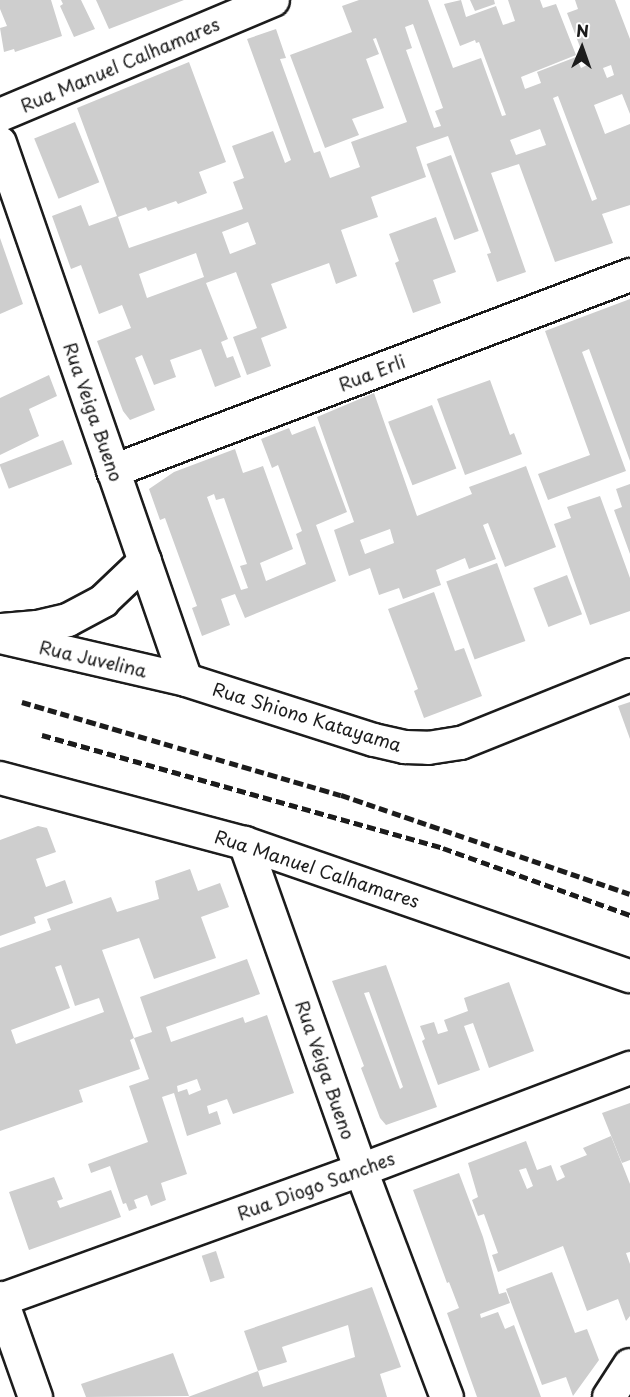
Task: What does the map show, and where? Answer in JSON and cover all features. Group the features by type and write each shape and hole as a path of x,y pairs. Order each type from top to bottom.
{"main road":[{"path":"0,1299 35,1397"}],"street":[{"name":"Rua Manuel Calhamares","path":"0,115 273,0"},
{"name":"Rua Veiga Bueno","path":"0,143 186,680"},
{"name":"Rua Erli","path":"113,471 630,274"},
{"name":"Rua Juvelina","path":"0,630 37,627 68,620 103,601 145,561"},
{"name":"Rua Juvelina","path":"0,637 186,680"},
{"name":"Rua Shiono Katayama","path":"186,680 374,740 405,747 428,748 461,743 630,675"},
{"name":"Rua Manuel Calhamares","path":"0,778 246,843 630,976"},
{"name":"Rua Veiga Bueno","path":"246,843 360,1170 447,1397"},
{"name":"Rua Diogo Sanches","path":"0,1299 360,1170 630,1068"},
{"path":"609,1397 630,1365"}],"building":[{"path":"0,0 51,0 62,36 15,52 14,49 4,52 0,28 7,26 0,9"},
{"path":"61,0 81,0 95,29 74,37 60,6 63,4"},
{"path":"96,0 184,0 109,29"},
{"path":"359,0 428,0 453,68 481,58 502,116 506,115 479,42 476,43 475,40 460,46 444,4 461,0 466,17 496,6 503,25 515,21 508,0 540,0 543,8 556,4 576,55 521,77 525,89 541,83 537,72 576,57 581,68 587,65 567,13 578,9 575,0 615,0 630,39 630,114 622,94 594,105 605,134 630,124 630,205 602,214 613,243 555,262 519,164 491,173 526,272 497,282 487,254 491,253 448,136 416,147 426,177 371,197 378,217 341,230 357,276 336,284 329,263 271,284 287,328 261,338 271,366 247,375 233,337 257,328 236,272 206,283 228,339 221,342 227,358 233,356 241,377 215,387 201,349 170,360 176,377 154,385 142,355 135,358 155,410 130,420 123,411 97,341 131,328 122,305 99,314 81,265 71,269 52,216 81,205 89,226 117,216 77,108 189,62 226,162 199,172 207,193 178,204 176,201 148,211 146,207 118,217 129,248 243,209 233,182 244,178 232,146 273,131 285,163 291,160 247,39 276,29 286,58 280,59 314,153 320,151 330,178 360,167 351,142 407,122 376,38 373,39 379,54 366,59 384,108 352,119 359,135 325,148 290,55 352,32 342,6","holes":["413,24 443,108 435,111 441,126 434,128 406,50 412,48 405,27","611,65 614,75 607,78 603,68","558,96 597,199 592,201 553,98","540,129 546,145 516,155 510,140","248,222 256,244 230,254 222,232","196,253 204,277 147,298 139,274"]},
{"path":"470,0 494,0 495,4 475,11"},
{"path":"75,122 99,182 59,199 34,138"},
{"path":"451,155 479,231 454,240 427,164"},
{"path":"436,217 456,272 433,280 441,303 413,313 395,263 399,261 389,234"},
{"path":"0,238 23,304 0,314"},
{"path":"630,299 630,461 589,349 582,352 626,471 548,500 538,474 590,455 545,331"},
{"path":"49,375 57,396 29,409 39,436 0,455 0,398"},
{"path":"490,380 510,435 514,433 522,454 465,475 437,399"},
{"path":"374,393 417,516 472,494 469,487 526,466 556,547 505,567 488,523 483,525 496,559 469,569 465,558 436,570 441,585 403,599 399,588 379,595 370,568 349,576 334,530 354,522 317,417","holes":["390,529 394,543 365,554 360,540"]},
{"path":"432,405 456,468 412,485 388,422"},
{"path":"315,426 347,512 316,525 336,581 245,618 235,594 221,599 230,625 202,636 192,608 197,606 165,518 160,520 149,489 174,472 235,449 243,473 263,466 293,549 260,563 266,581 306,564 296,534 302,531 278,465 272,468 261,439 289,428 292,435","holes":["214,494 216,500 224,498 247,564 240,566 248,588 241,590 207,497"]},
{"path":"63,440 72,464 9,489 0,464"},
{"path":"630,484 630,554 614,510 622,507 616,489"},
{"path":"600,496 630,578 630,611 590,625 554,524 571,518 567,507"},
{"path":"497,563 525,641 475,659 446,581"},
{"path":"567,575 582,614 548,627 533,588"},
{"path":"434,592 455,651 464,648 482,696 424,718 414,691 418,689 388,609"},
{"path":"630,702 630,739 618,706"},
{"path":"38,826 47,828 56,852 36,859 46,887 65,880 73,903 34,917 36,923 0,936 0,840"},
{"path":"190,869 198,891 220,883 229,907 201,917 216,958 154,979 139,938 102,950 134,1038 130,1040 140,1069 79,1090 83,1102 0,1131 0,948 51,930 47,919 111,897 117,912 159,899 155,881","holes":["61,965 75,1006 99,998 104,1012 16,1044 11,1030 70,1008 55,967"]},
{"path":"247,959 260,994 166,1027 171,1042 243,1017 245,1023 267,1015 294,1093 233,1114 227,1099 207,1106 209,1114 217,1111 221,1124 187,1136 174,1093 162,1097 187,1174 161,1183 166,1200 151,1206 147,1195 134,1200 137,1208 129,1211 126,1203 123,1204 110,1166 91,1173 88,1164 148,1142 129,1086 149,1079 134,1038 152,1032 140,997","holes":["197,1079 201,1090 189,1095 187,1089 178,1092 177,1086"]},
{"path":"386,965 437,1107 386,1125 380,1118 361,1068 364,1066 332,981","holes":["369,992 403,1087 400,1089 364,993"]},
{"path":"509,982 534,1051 489,1068 473,1023 464,1026 480,1070 438,1085 422,1041 425,1039 420,1026 434,1022 438,1034 448,1031 444,1020 468,1011 464,998"},
{"path":"630,1103 630,1160 622,1163 602,1113"},
{"path":"611,1136 630,1184 630,1252 626,1253 630,1264 630,1316 626,1321 618,1299 587,1311 563,1246 498,1272 492,1255 498,1253 484,1214 478,1216 472,1200 478,1197 468,1163 526,1141 537,1170 551,1165 557,1181 565,1177 560,1166 587,1155 583,1148","holes":["526,1168 533,1186 527,1189 519,1170"]},
{"path":"459,1173 483,1237 499,1294 506,1292 510,1303 480,1314 481,1318 498,1312 505,1329 514,1325 541,1397 477,1397 447,1313 459,1308 449,1282 447,1283 413,1190"},
{"path":"54,1177 63,1199 57,1201 60,1208 111,1190 121,1217 29,1250 9,1192"},
{"path":"216,1251 225,1278 210,1282 202,1256"},
{"path":"552,1272 575,1333 587,1329 599,1360 573,1396 566,1377 542,1385 506,1289"},
{"path":"372,1287 401,1367 380,1374 387,1397 188,1397 258,1371 244,1331","holes":["348,1325 355,1357 263,1387 258,1371 287,1362 282,1347"]},
{"path":"173,1353 189,1396 86,1397 81,1384"}],"railway":[{"path":"22,702 341,795 630,894"},
{"path":"42,735 443,848 630,915"}]}
